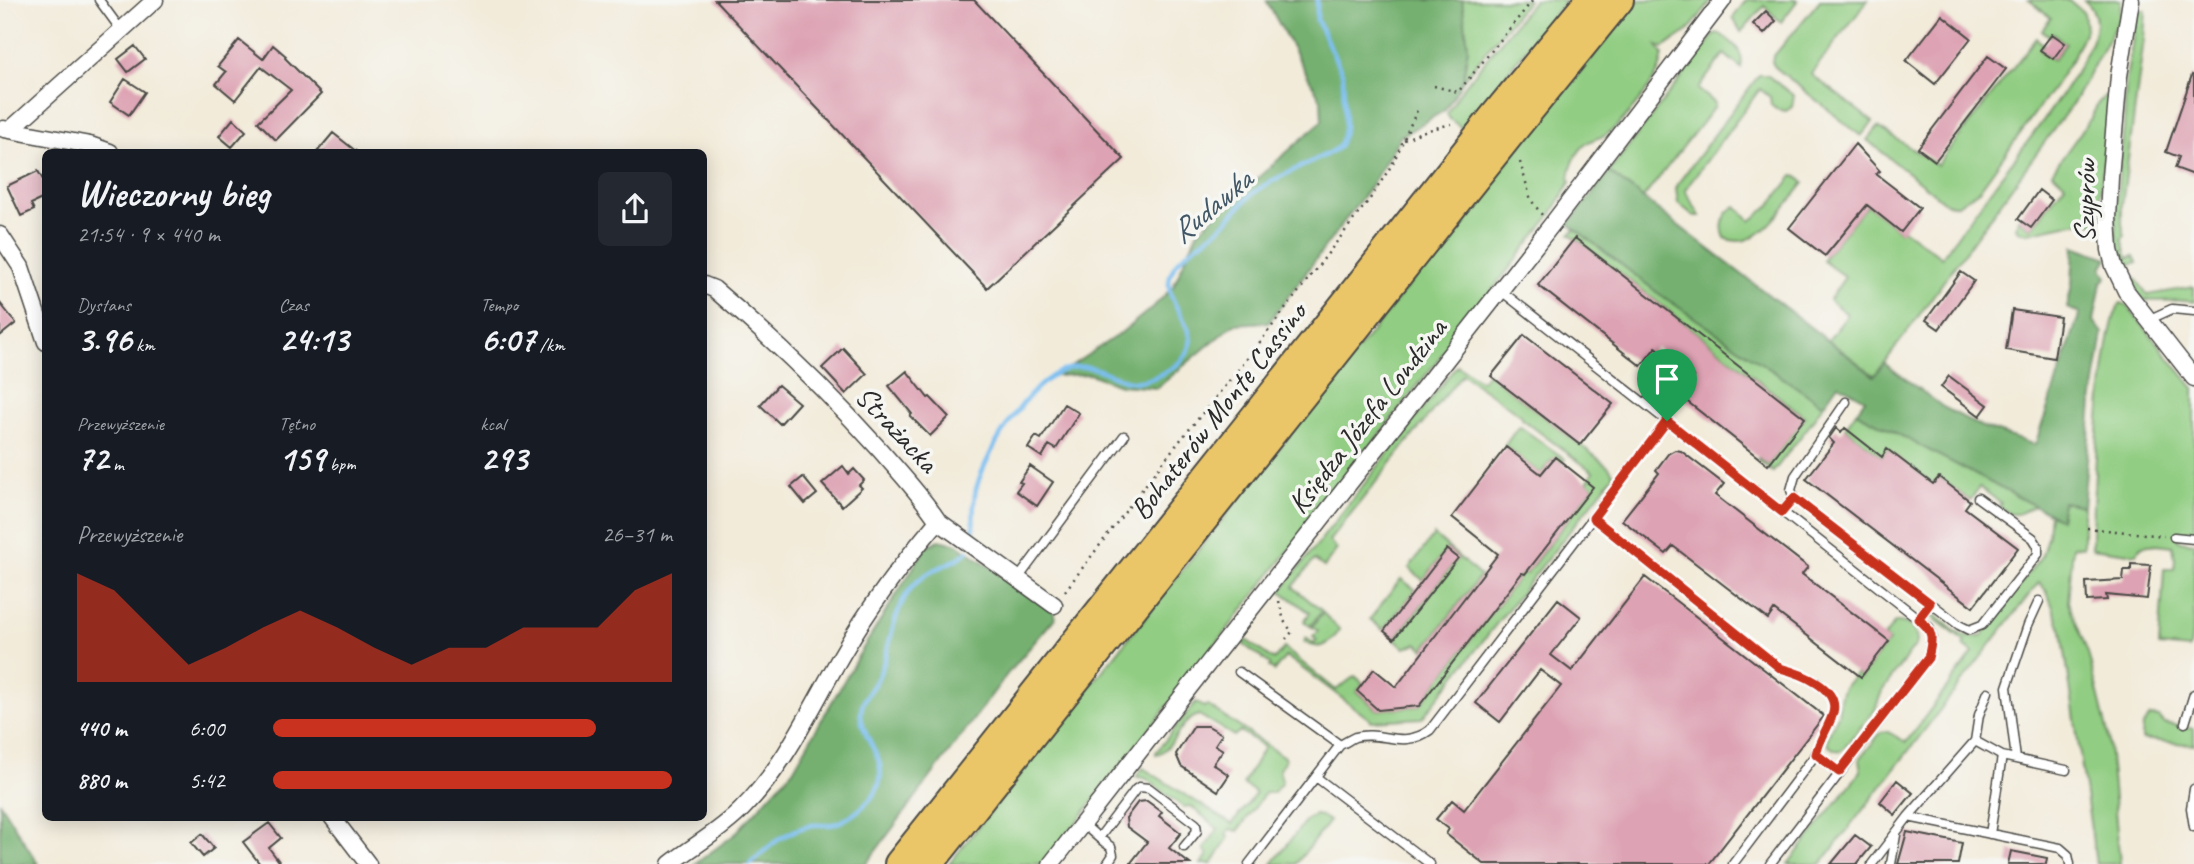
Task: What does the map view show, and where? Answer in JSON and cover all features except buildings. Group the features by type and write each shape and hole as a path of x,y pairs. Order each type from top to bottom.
{"highway":[{"name":"Bohaterów Monte Cassino","path":"899,864 1492,119 1590,0"},
{"name":"Bohaterów Monte Cassino","path":"929,864 1619,0"}],"street":[{"path":"5,130 155,0"},
{"name":"Księdza Józefa Londzina","path":"1052,864 1553,223 1723,0"},
{"name":"Szyprów","path":"2132,0 2119,76 2110,177 2110,250 2119,279 2147,320 2192,371"},
{"path":"5,130 101,149"},
{"path":"0,235 21,267 42,330"},
{"name":"Strażacka","path":"707,286 714,289 767,335 857,425 926,501 938,521 1054,605"},
{"path":"670,864 741,810 767,781 785,755 844,650 892,576 938,521"},
{"path":"335,821 368,864"}],"lane":[{"path":"99,0 121,30"},
{"path":"1500,290 1929,627 1932,637 1928,658 1770,864"},
{"path":"2147,320 2172,309 2194,312"},
{"path":"1846,402 1795,476 1791,490 1794,498 1965,629 1975,630 1982,625 2038,554 2038,546 2033,538 1978,498"},
{"path":"1248,864 1340,745 1353,737 1367,736 1410,740 1430,730 1667,421"},
{"path":"1017,580 1125,436"},
{"path":"1782,512 1794,498"},
{"path":"1593,518 1770,661 1780,668 1803,674 1830,695 1833,704 1832,716 1816,754 1733,864"},
{"path":"2174,537 2194,539"},
{"path":"2016,759 2007,687 2039,601"},
{"path":"1918,619 1930,603"},
{"path":"1239,672 1340,745"},
{"path":"1872,864 1908,817 1975,741 1979,715 1988,692"},
{"path":"2185,723 2194,694"},
{"path":"1975,741 2002,756 2067,770"},
{"path":"1816,754 1839,772"},
{"path":"1990,834 2002,756"},
{"path":"1316,777 1430,864"},
{"path":"1099,838 1136,789 1144,787 1196,824 1197,831 1184,847"},
{"path":"2194,789 2191,808 2194,827"},
{"path":"1908,817 2060,848 2068,855 2070,864"},
{"path":"1083,824 1112,850 1113,855 1107,864"},
{"path":"1891,864 1897,832"}],"path":[{"path":"1434,86 1458,92 1532,0"},
{"path":"1054,605 1372,196 1393,163 1419,106"},
{"path":"1404,140 1420,132 1451,124"},
{"path":"1520,162 1535,208 1553,223"},
{"path":"2087,528 2174,537"}],"green space":[{"path":"1266,0 1462,0 1468,47 1463,80 1445,110 1400,137 1370,187 1269,322 1234,324 1157,388 1120,385 1089,374 1056,376 1122,332 1154,306 1173,287 1198,231 1322,121 1321,100"},
{"path":"1462,0 1528,0 1463,80 1468,47"},
{"path":"1534,0 1566,0 1462,128 1447,114 1459,93"},
{"path":"1639,0 1712,0 1689,30 1663,48 1657,46 1663,54 1660,66 1643,96 1613,130 1589,142 1580,150 1572,166 1569,179 1571,181 1551,215 1044,864 949,864 1529,134"},
{"path":"1746,0 1798,0 1781,22 1764,6 1741,32 1733,18"},
{"path":"1820,0 1868,0 1811,74 1873,122 1861,136 1772,62 1773,57"},
{"path":"2029,0 2069,0 2084,13 2086,29 2058,81 1980,189 1958,205 1946,203 1867,140 1878,127 1937,165 2036,38 2043,44 2039,50 2053,60 2066,44 2053,33 2049,36 2042,30 2051,18"},
{"path":"2084,0 2121,0 2119,19 2075,100 1875,376 1828,340 1846,317 1846,313 1830,299 1845,277 1823,261 1825,256 1867,205 1900,231 1903,229 1942,257 2053,107 2083,60 2096,23 2093,10"},
{"path":"2146,10 2122,205 2125,236 2122,238 2128,258 2134,256 2137,262 2130,265 2124,262 2117,247 2115,218 2126,80 2136,19 2140,11"},
{"path":"1720,34 1740,52 1741,68 1724,54 1698,89 1715,103 1715,106 1643,198 1609,172 1714,35"},
{"path":"1759,75 1767,75 1794,96 1792,107 1786,111 1776,109 1771,105 1770,97 1760,89 1685,190 1700,216 1694,216 1678,203 1676,189 1679,182"},
{"path":"2111,91 2097,223 2074,223 2028,233 2018,231 2018,219 2031,228 2065,184 2052,172 2091,118 2098,103"},
{"path":"1609,172 1874,376 1884,363 1943,407 1980,426 2035,445 2080,313 2067,308 2072,284 2074,246 2108,258 2102,268 2107,277 2101,283 2094,321 2103,333 2092,403 2083,506 2063,502 2060,519 1856,412 1865,399 1838,384 1823,405 1658,293 1569,224"},
{"path":"1793,176 1804,183 1770,224 1748,239 1737,241 1725,238 1723,224 1732,209 1736,206 1751,221 1770,205"},
{"path":"1575,229 1658,293 1823,405 1773,472 1757,460 1758,458 1768,465 1805,417 1570,234"},
{"path":"2136,279 2148,295 2194,287 2194,302 2145,300 2132,287 2132,281"},
{"path":"2121,303 2126,305 2194,388 2194,534 2179,533 2178,541 2194,543 2194,616 2190,649 2159,646 2164,569 2174,569 2173,546 2142,546 2136,554 2092,548 2093,497 2103,379 2114,317"},
{"path":"1457,365 1481,381 1487,373 1609,467 1614,475 1422,718 1372,721 1286,656 1274,671 1269,667 1270,664 1243,644 1246,640 1274,660 1284,648 1336,690 1355,676 1363,683 1357,692 1378,710 1419,706 1593,487 1587,483 1593,472 1522,419 1522,416 1462,374 1329,541 1337,549 1324,567 1314,560 1293,587 1322,611 1310,626 1304,621 1310,613 1281,591"},
{"path":"1856,412 2035,506 2017,514 2010,514 1999,506 2001,503 1979,487 1970,501 1939,477 1933,484 1887,450 1882,457 1845,428"},
{"path":"1519,426 1565,459 1562,463 1554,458 1541,474 1506,447"},
{"path":"2063,502 2083,506 2083,547 2073,546 2068,602 2088,653 2108,734 2120,864 2096,864 2062,631 2047,592 2039,582 1821,864 1788,864 1861,771 1859,760 1881,732 1888,732 1906,742 1973,653 1963,645 1965,642 1930,615 1932,612 1963,635 1977,637 1984,634 2042,555 2050,513 2060,518"},
{"path":"1434,535 1480,576 1424,649 1417,643 1405,648 1395,639 1458,558 1447,549 1423,580 1409,568"},
{"path":"939,540 957,544 1053,611 1055,618 1008,673 866,864 695,864 734,835 793,770 857,658 926,547"},
{"path":"1401,579 1416,590 1383,630 1370,619"},
{"path":"1323,613 1340,630 1325,645 1315,646 1304,642 1306,638 1314,644 1317,640 1313,637 1318,631 1312,627"},
{"path":"1895,622 1911,627 1916,634 1917,643 1882,691 1875,710 1841,751 1833,749 1827,741 1838,715 1843,689 1856,673 1861,677 1889,641 1884,637"},
{"path":"1196,702 1204,707 1207,705 1285,760 1279,769 1282,781 1274,793 1265,793 1238,831 1230,829 1226,835 1229,837 1212,864 1201,864 1208,855 1204,849 1218,829 1191,806 1183,807 1145,778 1136,777 1143,768 1232,824 1256,793 1243,784 1264,747 1240,731 1234,736 1199,715 1186,723 1168,746 1156,755"},
{"path":"2150,716 2158,717 2164,723 2194,729 2194,745 2142,739 2143,725"},
{"path":"0,803 38,864 0,864"},
{"path":"1315,815 1329,821 1296,864 1272,864 1307,819"}],"waterway":[{"name":"Rudawka","path":"973,542 975,496 981,473 1001,435 1028,398 1060,372 1076,367 1088,367 1136,382 1148,380 1178,364 1186,355 1190,337 1170,291 1169,282 1176,264 1222,226 1251,195 1272,181 1339,147 1345,127 1343,75 1317,20 1317,0"},
{"name":"Rudawka","path":"750,864 775,842 792,832 812,825 829,825 846,819 875,793 881,777 880,768 863,725 861,710 880,673 902,602 918,581 968,551"}],"route":[{"path":"1667,421 1782,512 1794,498 1930,603 1918,619 1929,627 1932,637 1928,658 1839,772 1816,754 1832,716 1833,704 1830,695 1803,674 1780,668 1593,518 1667,421"}]}
